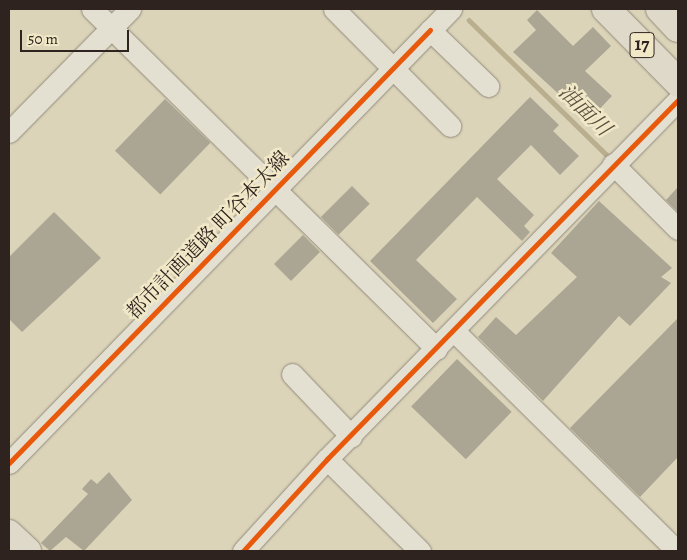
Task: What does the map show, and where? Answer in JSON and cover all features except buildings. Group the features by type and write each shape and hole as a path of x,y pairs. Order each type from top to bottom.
{"highway":[{"name":"17","path":"606,9 678,82"},
{"path":"617,9 638,40"},
{"path":"631,9 678,56"},
{"path":"660,9 678,28"}],"main road":[{"path":"9,533 28,551"}],"street":[{"path":"92,9 276,188 437,349"},
{"path":"9,132 130,9"},
{"path":"334,9 450,126"},
{"name":"都市計画道路 町谷本太線","path":"9,463 451,9"},
{"path":"430,30 488,86"},
{"path":"243,551 327,460 437,349 614,163 678,100"},
{"path":"614,163 678,229"},
{"path":"454,331 671,544"},
{"path":"292,374 351,436"},
{"path":"327,460 420,551"}],"waterway":[{"name":"油面川","path":"469,20 610,158"}],"cycle path":[{"path":"9,463 430,30"},
{"path":"243,551 327,459 678,100"}]}
